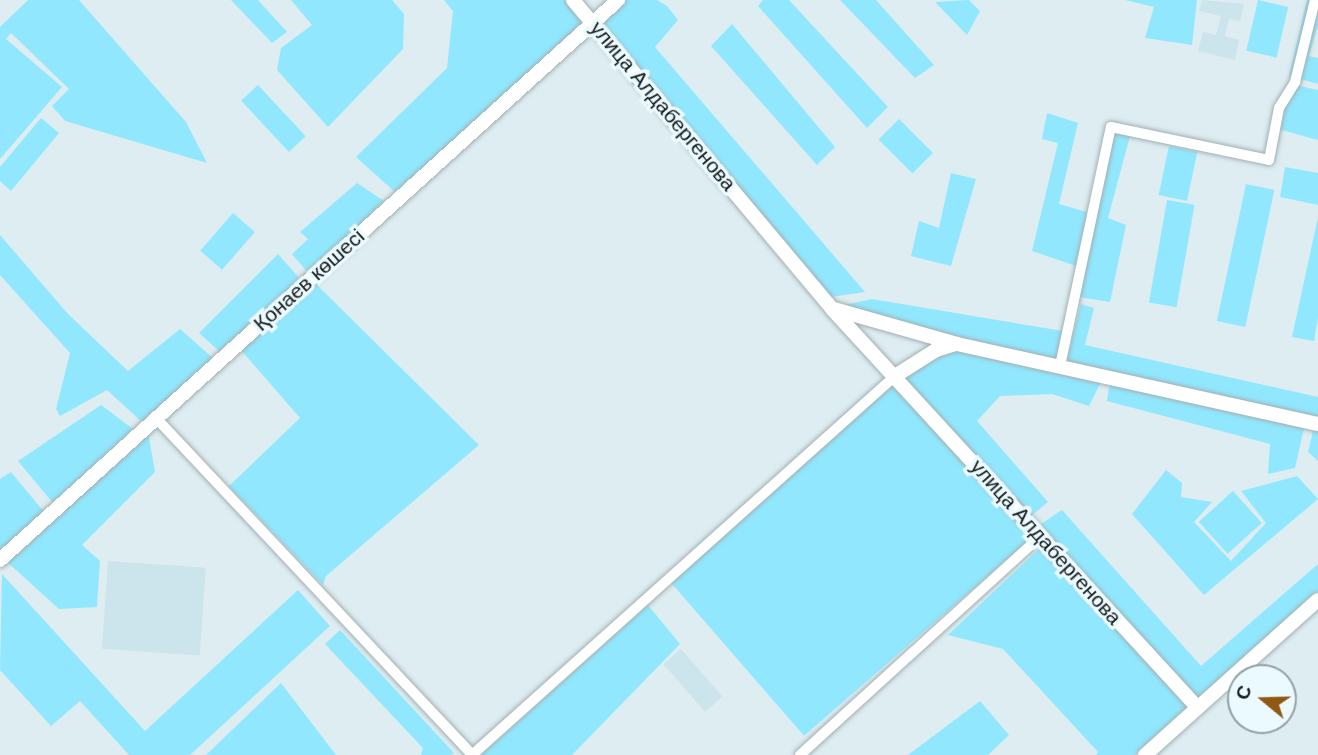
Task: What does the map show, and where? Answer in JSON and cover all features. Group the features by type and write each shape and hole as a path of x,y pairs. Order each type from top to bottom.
{"street":[{"name":"улица Алдабергенова","path":"573,0 832,309 1198,708"},
{"name":"Қонаев көшесі","path":"0,560 618,0"},
{"path":"1060,366 1111,127 1269,160 1279,108 1295,82 1315,0"},
{"path":"832,309 957,344 1318,424"},
{"path":"156,418 472,755 895,376 936,350 957,344"},
{"path":"800,755 1041,536"},
{"path":"1145,755 1318,600"}],"shaded area":[{"path":"28,0 79,0 186,122 207,163 65,121 52,106 69,89 11,33 6,39 62,87 0,159 0,27"},
{"path":"231,0 258,0 287,32 272,43"},
{"path":"291,0 392,0 404,14 403,49 328,127 277,70 281,48 312,25"},
{"path":"444,0 566,0 586,21 396,193 356,157 447,68 453,11"},
{"path":"625,0 657,0 667,6 678,20 655,47 865,292 831,297 601,23"},
{"path":"763,0 789,0 888,107 867,128 758,6"},
{"path":"840,0 876,0 934,65 915,78"},
{"path":"969,0 980,11 967,35 935,2"},
{"path":"1125,0 1197,0 1192,45 1145,38 1154,7"},
{"path":"1202,0 1244,4 1240,21 1229,19 1225,36 1239,40 1235,60 1198,51 1203,32 1216,35 1221,16 1199,11"},
{"path":"1258,0 1288,7 1277,58 1246,51"},
{"path":"1307,0 1318,0 1318,25 1309,56 1318,58 1318,84 1289,76"},
{"path":"732,24 835,147 817,165 711,46"},
{"path":"1287,83 1318,90 1318,140 1278,129"},
{"path":"258,85 306,136 289,152 241,101"},
{"path":"1047,113 1078,123 1059,204 1090,213 1079,267 1032,251 1058,143 1042,139"},
{"path":"41,118 59,133 11,191 0,181 0,167"},
{"path":"899,119 933,153 912,173 878,140"},
{"path":"1114,131 1130,136 1108,218 1126,225 1110,302 1078,297"},
{"path":"1169,146 1197,152 1187,201 1159,195"},
{"path":"1285,167 1318,173 1318,205 1280,197"},
{"path":"951,173 976,179 951,266 911,256 919,221 939,228"},
{"path":"357,183 384,201 309,274 292,254 308,239 300,232"},
{"path":"1246,184 1274,190 1245,327 1217,321"},
{"path":"1167,200 1195,205 1177,307 1149,302"},
{"path":"233,213 255,232 222,270 200,251"},
{"path":"1318,217 1318,318 1314,341 1292,337"},
{"path":"0,235 68,314 128,371 180,329 213,358 144,424 107,390 60,416 56,409 70,353 0,275"},
{"path":"278,254 300,279 220,352 199,333"},
{"path":"316,284 479,445 326,576 323,585 229,486 300,418 240,349"},
{"path":"872,299 1063,331 1056,361 836,307"},
{"path":"1081,304 1094,308 1085,345 1318,397 1318,420 1066,362"},
{"path":"956,348 1102,380 1089,406 1052,394 1000,396 977,421 1048,502 1031,516 900,376"},
{"path":"1110,380 1305,424 1295,468 1268,474 1270,444 1107,401"},
{"path":"894,382 1030,539 804,736 668,579"},
{"path":"101,405 133,429 53,503 18,461"},
{"path":"1314,427 1318,427 1318,461 1308,452"},
{"path":"148,432 155,472 82,545 100,561 97,607 59,609 6,561"},
{"path":"1166,470 1182,483 1181,497 1212,502 1194,522 1231,561 1266,523 1241,491 1297,476 1318,499 1204,595 1132,514"},
{"path":"11,472 45,513 0,552 0,479"},
{"path":"1233,491 1262,523 1228,554 1199,522"},
{"path":"1062,510 1201,666 1318,564 1318,595 1241,664 1227,664 1227,676 1198,702 1038,526"},
{"path":"1040,548 1189,705 1135,755 1096,755 1098,752 1003,649 948,635"},
{"path":"108,561 206,568 200,656 102,649"},
{"path":"2,574 145,731 298,590 330,626 190,755 129,755 80,701 51,726 0,670"},
{"path":"648,605 680,644 572,755 481,755"},
{"path":"340,630 454,753 421,755 423,748 325,644"},
{"path":"681,649 722,697 705,712 664,664"},
{"path":"281,683 336,755 206,755"},
{"path":"980,701 1009,735 988,755 908,755"}]}
